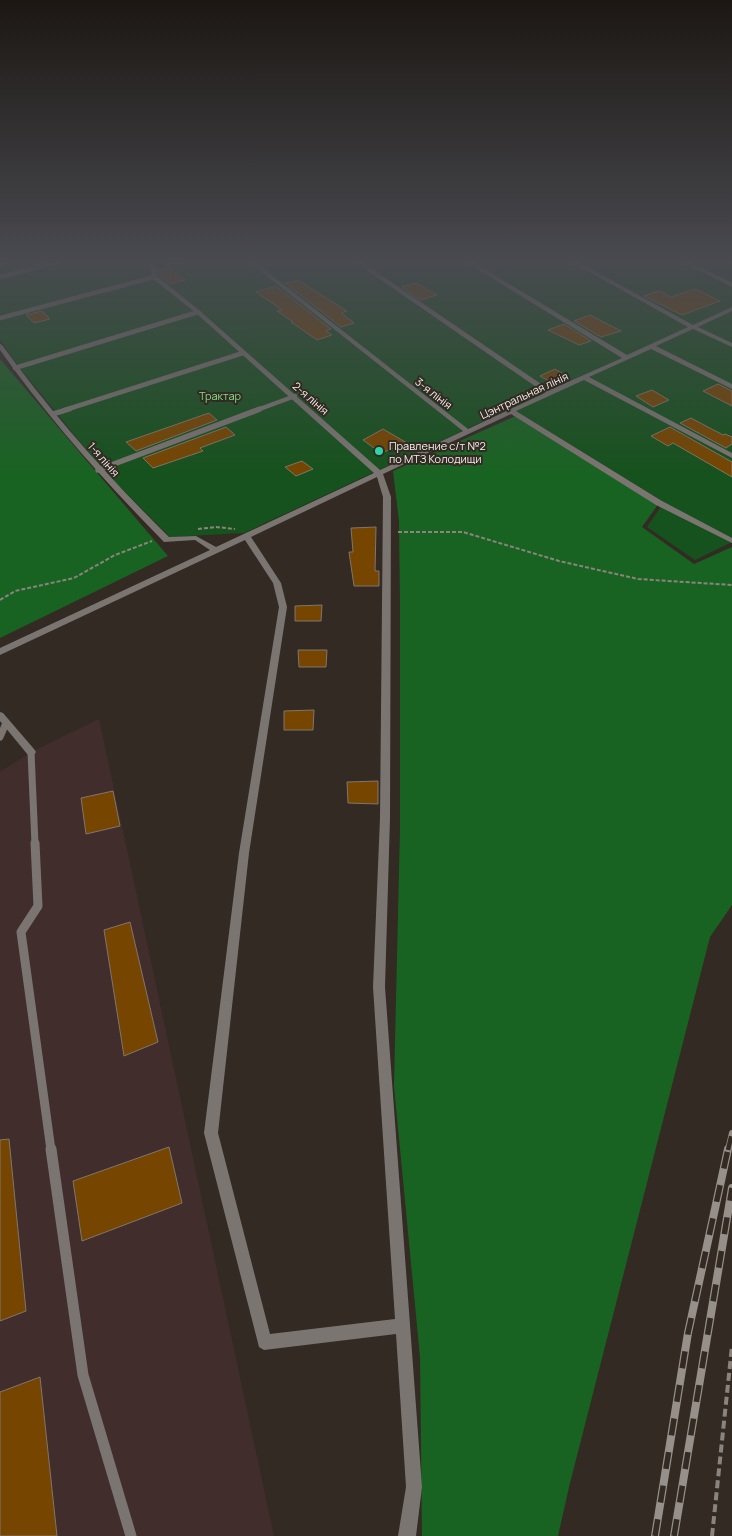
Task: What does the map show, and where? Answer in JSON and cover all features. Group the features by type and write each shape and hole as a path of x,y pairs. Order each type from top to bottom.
{"street":[{"name":"2-я лінія","path":"217,330 380,473"},
{"name":"3-я лінія","path":"338,330 468,432"},
{"path":"457,330 550,393"},
{"path":"580,330 627,358"},
{"name":"Цэнтральная лінія","path":"0,652 216,550 240,532 380,473 687,330"},
{"path":"699,330 732,345"},
{"name":"1-я лінія","path":"0,346 98,470 164,537"},
{"path":"651,346 732,387"},
{"path":"586,378 732,456"},
{"path":"511,411 659,503 732,541"},
{"path":"380,473 388,497 385,818 379,988 414,1487 407,1536"},
{"path":"240,532 277,583 283,607 244,853 211,1133 264,1342 402,1326"},
{"path":"164,537 167,540 196,538 216,550"},
{"path":"3,719 31,752"}],"lane":[{"path":"16,368 141,330"},
{"path":"53,414 243,353"},
{"path":"98,470 294,396"},
{"path":"0,737 3,719"},
{"path":"31,752 38,906 21,932 83,1375 131,1536"}],"path":[{"path":"197,529 216,527 240,532"},
{"path":"387,532 463,532 559,561 638,579 732,585"},
{"path":"0,600 15,591 74,578 115,555 164,537"},
{"path":"712,1536 732,1346"}],"shaded area":[{"path":"99,719 274,1536 0,1536 0,772 31,752"}],"green space":[{"name":"Трактар","path":"0,330 732,330 732,542 695,560 647,527 664,502 511,408 244,533 170,537 102,469 19,367 0,340"},
{"path":"0,359 168,556 0,638"},
{"path":"518,415 659,503 642,527 694,564 732,547 732,905 710,937 558,1536 422,1536 420,1357 394,1086 400,829 400,604 399,521 393,471"}],"building":[{"path":"302,330 329,330 326,331 332,335 317,340"},
{"path":"548,330 573,330 591,341 579,345"},
{"path":"589,330 621,331 601,337"},
{"path":"555,369 569,377 552,383 540,376"},
{"path":"718,384 732,391 732,406 703,391"},
{"path":"652,390 669,400 653,407 636,396"},
{"path":"209,413 217,420 136,451 126,442"},
{"path":"691,418 723,435 732,437 732,444 726,448 680,423"},
{"path":"226,427 235,435 200,448 203,451 153,468 143,458"},
{"path":"670,427 732,462 732,477 673,443 668,446 651,436"},
{"path":"383,429 407,443 381,453 363,440"},
{"path":"302,461 313,469 296,476 285,467"},
{"path":"376,527 375,571 379,571 379,586 354,586 349,552 353,552 351,528"},
{"path":"322,605 321,621 295,621 295,606"},
{"path":"298,650 327,650 326,667 299,667"},
{"path":"314,710 313,730 284,730 284,711"},
{"path":"378,781 378,804 348,803 347,782"},
{"path":"113,791 120,826 86,834 81,798"},
{"path":"130,922 158,1042 124,1056 104,930"},
{"path":"9,1139 26,1311 0,1321 0,1140"},
{"path":"169,1147 182,1203 82,1241 73,1181"},
{"path":"40,1377 57,1536 0,1536 0,1392"}],"railway":[{"path":"728,1150 732,1133"},
{"path":"655,1536 688,1333 728,1149"},
{"path":"674,1536 732,1188"}],"place":[{"name":"Правление с/т №2 по МТЗ Колодищи","path":"379,451"}]}
